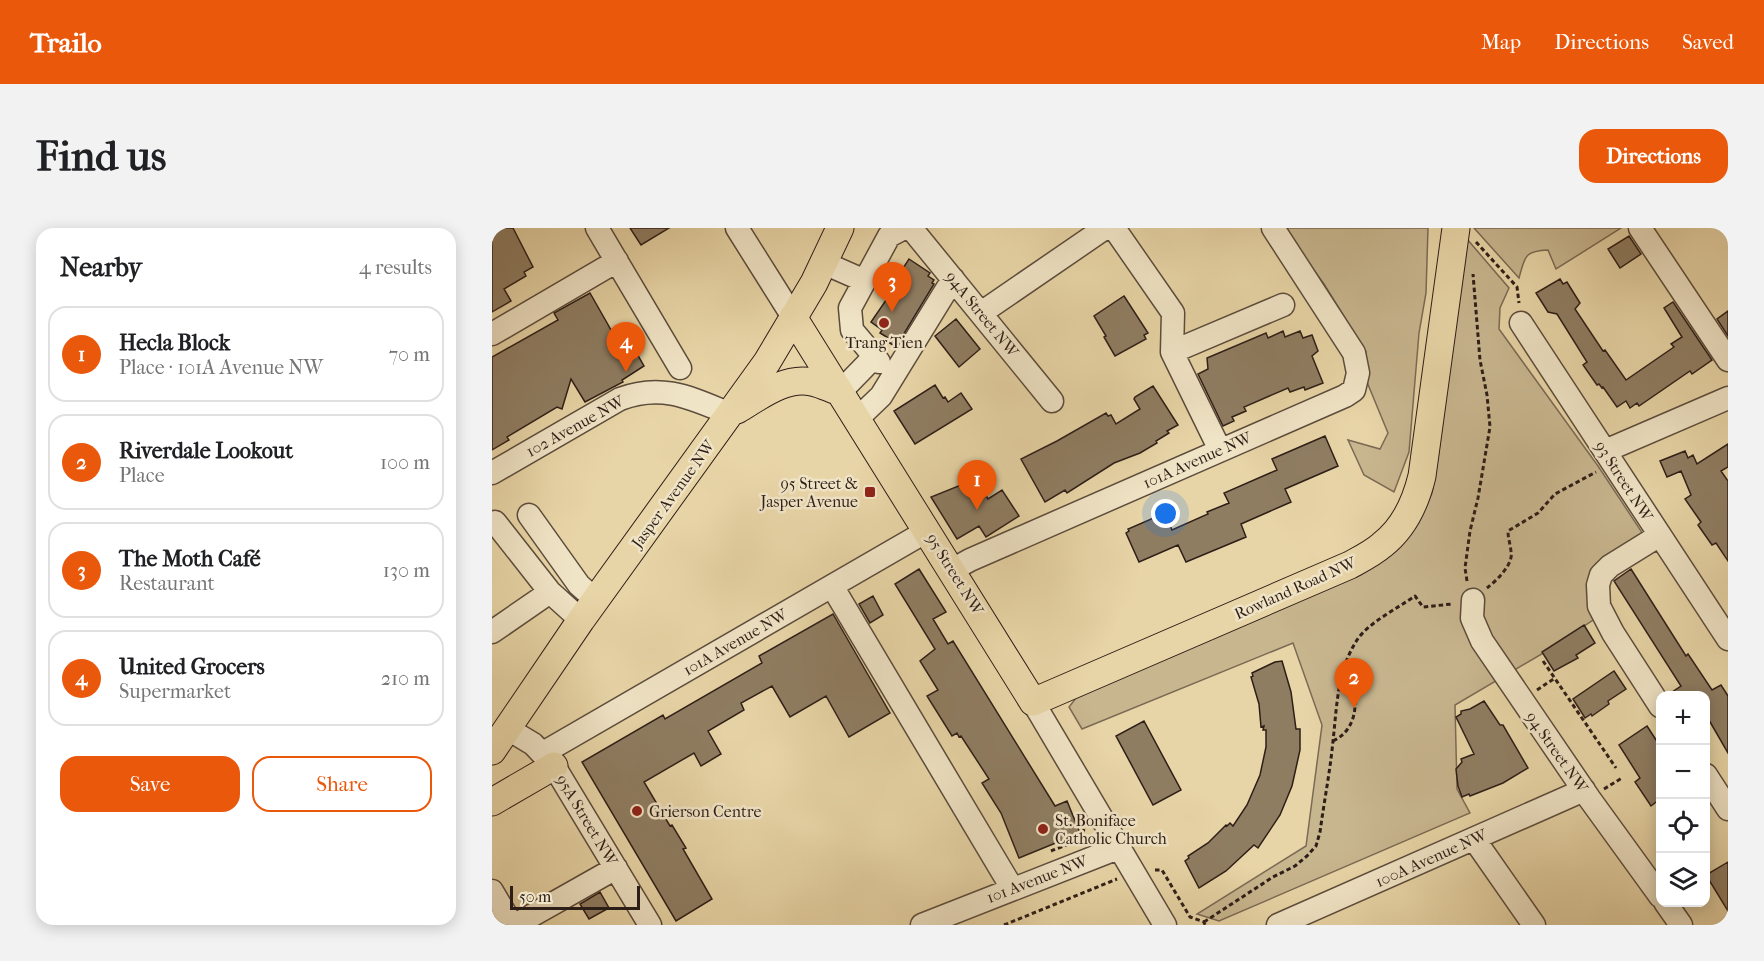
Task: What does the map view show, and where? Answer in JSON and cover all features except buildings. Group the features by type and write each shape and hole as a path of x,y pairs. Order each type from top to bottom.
{"main road":[{"name":"Jasper Avenue NW","path":"492,751 588,610 767,362 814,283 840,228"},
{"name":"Rowland Road NW","path":"1033,702 1350,565 1384,544 1407,517 1417,497 1463,235"},
{"name":"95 Street NW","path":"793,316 1033,702"},
{"path":"730,414 780,386 795,381 811,382 840,392"},
{"path":"492,802 549,759"}],"street":[{"path":"597,228 680,368"},
{"name":"95 Street NW","path":"737,228 793,316"},
{"path":"840,392 876,359 852,330 850,308 889,236 904,228"},
{"name":"94A Street NW","path":"912,228 1052,401"},
{"path":"981,313 1105,228"},
{"path":"1114,228 1173,313 1172,352 1220,450"},
{"path":"1640,228 1728,360"},
{"name":"101A Avenue NW","path":"952,570 1354,390 1358,373 1354,353 1274,232"},
{"path":"492,334 617,261"},
{"path":"824,263 865,280"},
{"path":"857,419 881,396 953,279"},
{"path":"1172,352 1283,305"},
{"name":"93 Street NW","path":"1521,323 1602,460 1660,535 1728,639"},
{"name":"102 Avenue NW","path":"492,473 620,399 637,392 676,394 730,414"},
{"path":"1602,460 1728,398"},
{"path":"529,515 579,585 588,610"},
{"path":"492,524 495,522 550,592 588,610"},
{"name":"101A Avenue NW","path":"549,759 832,586 927,531"},
{"path":"1656,700 1613,633 1599,606 1598,585 1601,575 1610,566 1660,535"},
{"path":"832,586 1012,888"},
{"path":"492,632 550,592"},
{"name":"94 Street NW","path":"1473,600 1472,618 1482,641 1592,791 1656,890"},
{"name":"95 Street NW","path":"1033,702 1118,848 1123,877 1165,925"},
{"name":"95A Street NW","path":"508,729 549,759 651,925"},
{"path":"1710,781 1728,809"},
{"name":"100A Avenue NW","path":"1278,925 1474,839 1592,791"},
{"path":"1474,839 1534,925"},
{"name":"101 Avenue NW","path":"922,925 1118,848"},
{"path":"492,891 514,925 616,868"},
{"path":"1668,907 1682,925"}],"path":[{"path":"1463,235 1472,238 1517,287"},
{"path":"1472,266 1480,360 1487,394 1490,427 1465,568 1473,600"},
{"path":"1491,585 1510,562 1512,552 1508,531 1538,513 1555,494 1602,460"},
{"path":"1004,925 1123,877 1149,869 1162,870 1190,917 1204,923 1273,877 1295,866 1316,846 1320,832 1333,741 1336,701 1343,670 1357,640 1365,630 1415,596 1423,607 1447,605"},
{"path":"1543,661 1616,768"},
{"path":"1333,741 1341,737 1353,720 1354,689 1351,679 1343,670"},
{"path":"1537,690 1555,678"},
{"path":"1592,791 1622,778"},
{"path":"1051,851 1076,840 1084,829"},
{"path":"1110,875 1123,877"}],"shaded area":[{"path":"1283,228 1428,228 1426,293 1419,333 1409,452 1394,492 1364,475 1348,440 1380,449 1388,433 1367,382 1366,352 1324,284"},
{"path":"1474,228 1621,228 1556,269 1548,250 1534,252 1524,260 1519,278"},
{"path":"1467,239 1509,288 1500,308 1499,329 1598,466 1643,534 1599,564 1596,618 1545,652 1455,705 1457,789 1470,813 1219,921 1197,914 1306,846 1322,725 1293,643 1082,729 1069,707 1076,698 1396,550 1419,522 1432,493"}],"place":[{"name":"The Moth Café","path":"892,312"},
{"name":"Trang Tien","path":"884,323"},
{"name":"United Grocers","path":"626,372"},
{"name":"95 Street & Jasper Avenue","path":"870,492"},
{"name":"Hecla Block","path":"977,510"},
{"name":"Riverdale Lookout","path":"1354,708"},
{"name":"Grierson Centre","path":"637,811"},
{"name":"St. Boniface Catholic Church","path":"1043,829"}]}
